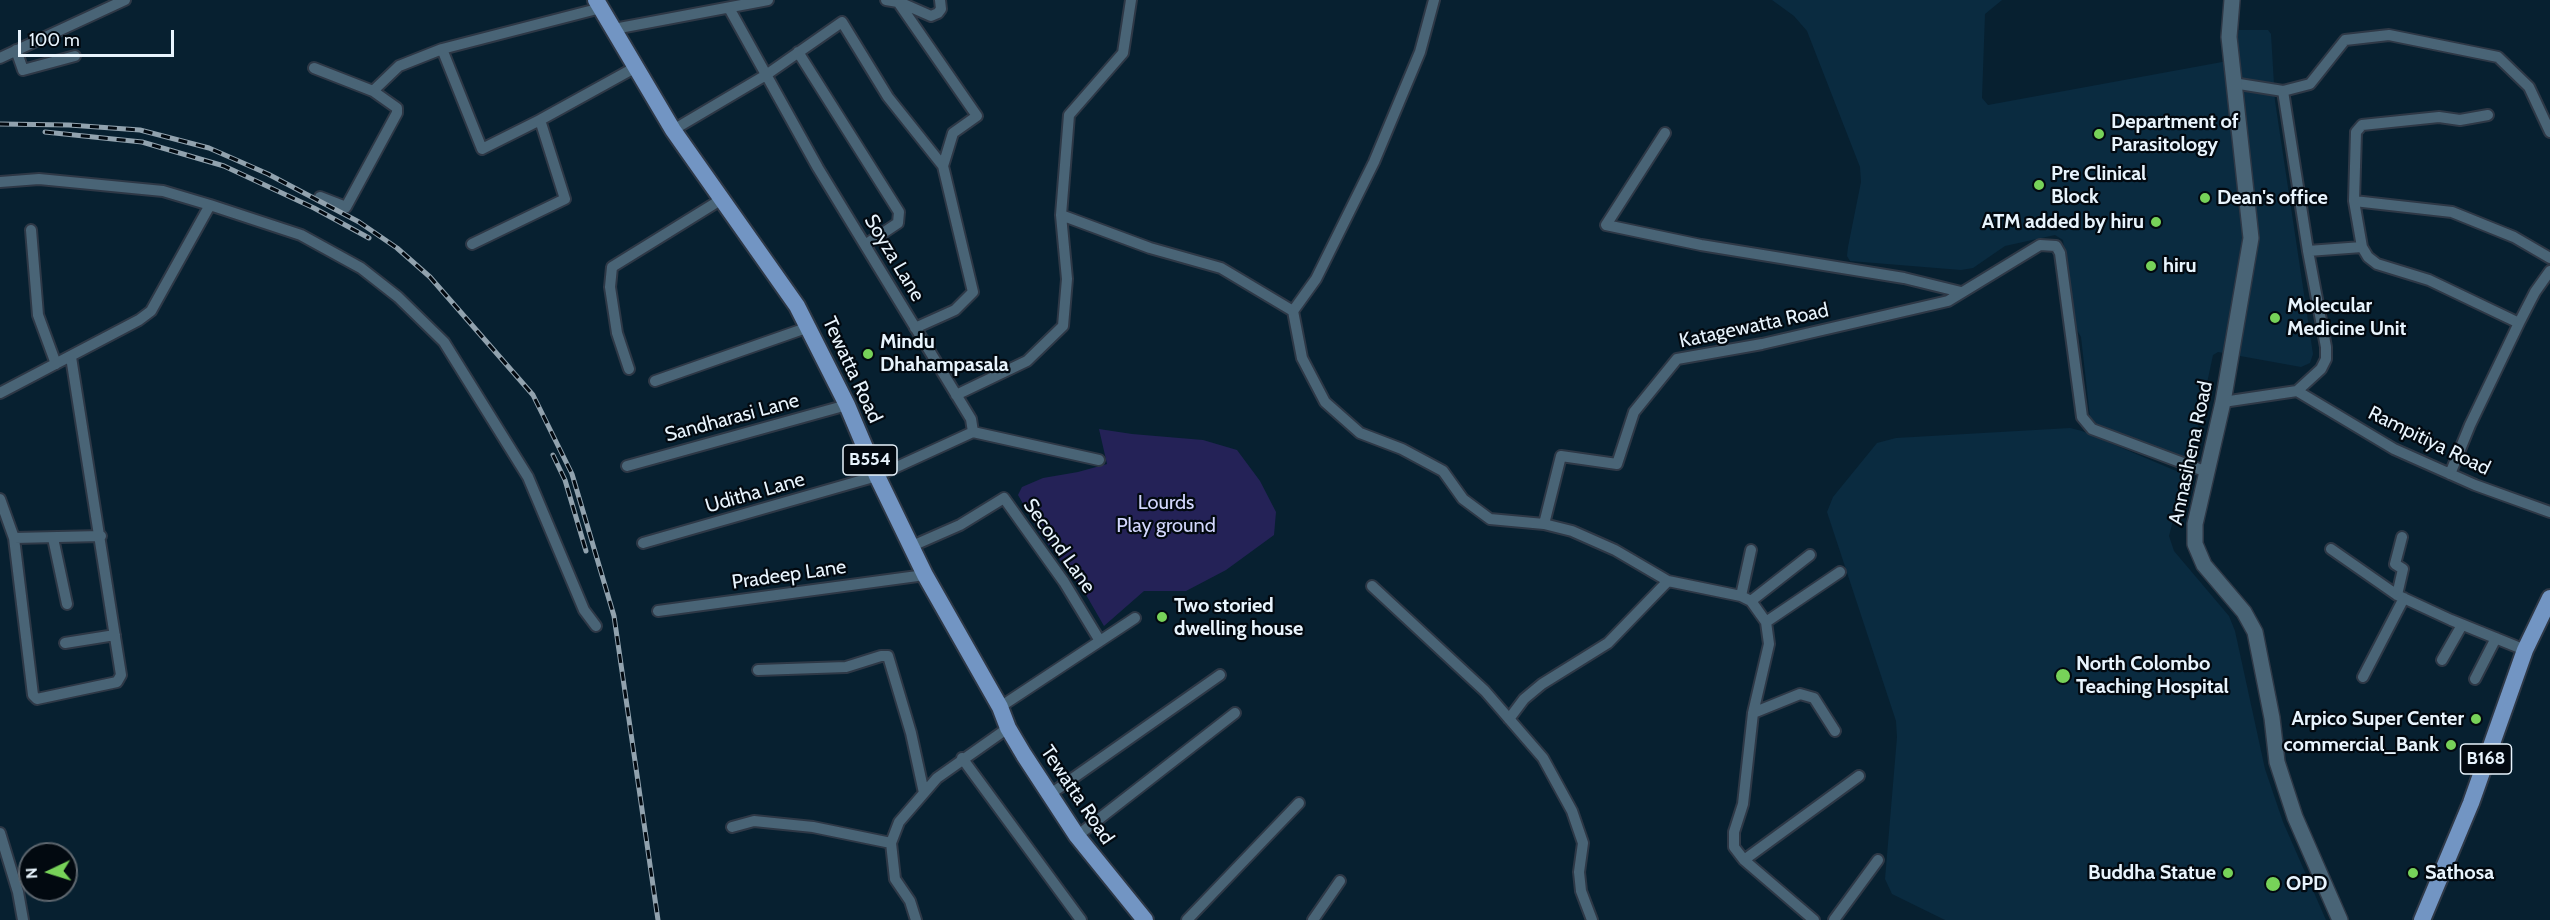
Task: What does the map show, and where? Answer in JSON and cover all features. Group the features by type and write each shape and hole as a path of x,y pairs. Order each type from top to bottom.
{"main road":[{"name":"Tewatta Road","path":"599,4 673,130 797,306 809,327 925,575 1000,707 1008,728 1077,836 1140,918"},
{"name":"B168","path":"2422,920 2471,803 2525,650 2550,598"}],"street":[{"path":"0,58 125,0"},
{"path":"614,29 768,0"},
{"path":"886,0 898,2 931,16 941,9 940,0"},
{"path":"956,395 1027,361 1063,326 1067,279 1061,215 1069,115 1123,53 1131,0"},
{"path":"1434,0 1420,52 1374,162 1316,279 1293,311 1302,358 1325,402 1360,433 1402,449 1443,471 1463,500 1490,519 1544,524 1572,531 1615,550 1668,582 1741,596 1751,601 1766,622 1769,644 1753,713 1743,804 1734,832 1734,847 1744,860 1814,920"},
{"name":"Annasihena Road","path":"2232,0 2229,37 2251,238 2223,402 2194,524 2195,544 2204,565 2244,612 2255,632 2272,718 2277,762 2295,817 2340,920"},
{"path":"898,2 976,116 953,133 943,166"},
{"path":"373,91 399,66 442,49 599,4"},
{"name":"Soyza Lane","path":"729,8 865,245 971,419 973,432"},
{"path":"673,130 766,75 842,22 888,97 943,166 973,292 955,310 915,328"},
{"path":"2233,83 2283,91 2310,84 2345,40 2389,35 2498,57 2529,87 2550,132"},
{"path":"442,49 482,149 636,67"},
{"path":"16,50 23,70 75,56"},
{"path":"798,52 899,212 898,223 865,245"},
{"path":"314,68 373,91 397,108 397,113 346,207 320,197"},
{"path":"2223,402 2297,391 2321,369 2326,359 2326,347 2308,252 2283,91"},
{"path":"2488,115 2460,120 2439,117 2362,125 2355,132 2354,201 2362,247 2368,257 2377,264 2429,280 2519,323"},
{"path":"472,244 565,199 540,120"},
{"path":"1665,133 1606,225 1701,245 1904,278 1961,292"},
{"path":"0,182 39,179 163,191 301,235 361,268 398,297 444,342 528,477 584,610 596,626"},
{"path":"629,369 617,333 610,287 612,267 722,199"},
{"path":"2354,201 2452,212 2514,237 2550,258"},
{"path":"0,393 71,357 139,320 151,311 210,205"},
{"path":"1061,215 1150,248 1221,268 1293,311"},
{"path":"32,230 38,315 56,364"},
{"name":"Katagewatta Road","path":"1544,524 1560,456 1617,464 1634,412 1677,359 1762,344 1948,301 2040,245 2056,246 2060,254 2082,417 2092,429 2207,472"},
{"path":"2308,252 2362,247"},
{"path":"2450,474 2470,425 2519,323 2535,292 2550,271"},
{"path":"655,381 809,327"},
{"path":"0,499 14,538 35,698 117,682 121,675 101,536 71,357"},
{"name":"Rampitiya Road","path":"2297,391 2394,449 2450,474 2550,512"},
{"name":"Sandharasi Lane","path":"627,466 847,405"},
{"path":"877,476 973,432 1099,460"},
{"name":"Uditha Lane","path":"643,543 877,476"},
{"name":"Second Lane","path":"912,546 960,525 1004,498 1064,582 1100,640"},
{"path":"14,538 101,536"},
{"path":"53,537 67,604"},
{"path":"2363,677 2400,596 2403,569 2395,564 2402,537"},
{"path":"2331,549 2400,596 2462,625 2525,650"},
{"path":"1741,596 1751,550"},
{"path":"1751,601 1810,555"},
{"path":"1766,622 1840,572"},
{"name":"Pradeep Lane","path":"658,611 925,575"},
{"path":"1509,719 1524,699 1542,684 1608,643 1668,582"},
{"path":"1372,586 1485,691 1543,758 1572,811 1583,843 1579,872 1581,891 1592,920"},
{"path":"1000,707 1135,618"},
{"path":"2442,660 2462,625"},
{"path":"65,643 115,635"},
{"path":"2475,679 2496,638"},
{"path":"758,670 846,667 888,656 911,733 924,793"},
{"path":"1049,795 1220,675"},
{"path":"1753,713 1800,694 1814,698 1835,731"},
{"path":"1077,836 1235,713"},
{"path":"916,920 910,901 895,879 891,843 899,822 937,778 962,758 1008,728"},
{"path":"962,758 1081,920"},
{"path":"1744,860 1859,776"},
{"path":"1187,920 1299,803"},
{"path":"732,827 754,821 801,825 891,843"},
{"path":"0,833 18,892 23,920"},
{"path":"1834,920 1878,860"},
{"path":"1313,920 1340,881"}],"shaded area":[{"path":"1772,0 2002,0 1985,14 1982,98 1988,105 2233,60 2239,30 2268,30 2271,34 2275,101 2313,354 2310,363 2301,367 2218,352 2213,355 2191,458 2183,461 2098,425 2090,417 2081,337 2073,323 2063,240 2055,235 2005,246 1973,268 1961,270 1850,261 1847,256 1861,182 1860,167 1807,31 1794,16"},
{"name":"North Colombo Teaching Hospital","path":"2070,428 2181,473 2184,479 2169,536 2174,551 2229,616 2235,631 2265,769 2283,822 2326,920 1945,920 1892,894 1885,879 1897,737 1896,721 1827,512 1833,497 1877,443 1896,438"}],"green space":[{"name":"Lourds Play ground","path":"1099,429 1203,440 1237,450 1260,481 1276,512 1274,535 1226,570 1186,591 1144,591 1104,626 1085,593 1041,535 1018,495 1022,487 1043,478 1107,464"}],"railway":[{"path":"0,124 69,125 140,130 209,148 268,174 359,222 397,248 430,277 533,395 572,474 614,616 658,920"},
{"path":"45,132 142,142 224,166 314,208 369,238"},
{"path":"553,455 565,480 586,551"}],"place":[{"name":"Department of Parasitology","path":"2099,134"},
{"name":"Pre Clinical Block","path":"2039,185"},
{"name":"Dean's office","path":"2205,198"},
{"name":"ATM added by hiru","path":"2156,222"},
{"name":"hiru","path":"2151,266"},
{"name":"Molecular Medicine Unit","path":"2275,318"},
{"name":"Mindu Dhahampasala","path":"868,354"},
{"name":"Two storied dwelling house","path":"1162,617"},
{"name":"North Colombo Teaching Hospital","path":"2063,676"},
{"name":"Arpico Super Center","path":"2476,719"},
{"name":"commercial_Bank","path":"2451,745"},
{"name":"Buddha Statue","path":"2228,873"},
{"name":"Sathosa","path":"2413,873"},
{"name":"OPD","path":"2273,884"}]}
